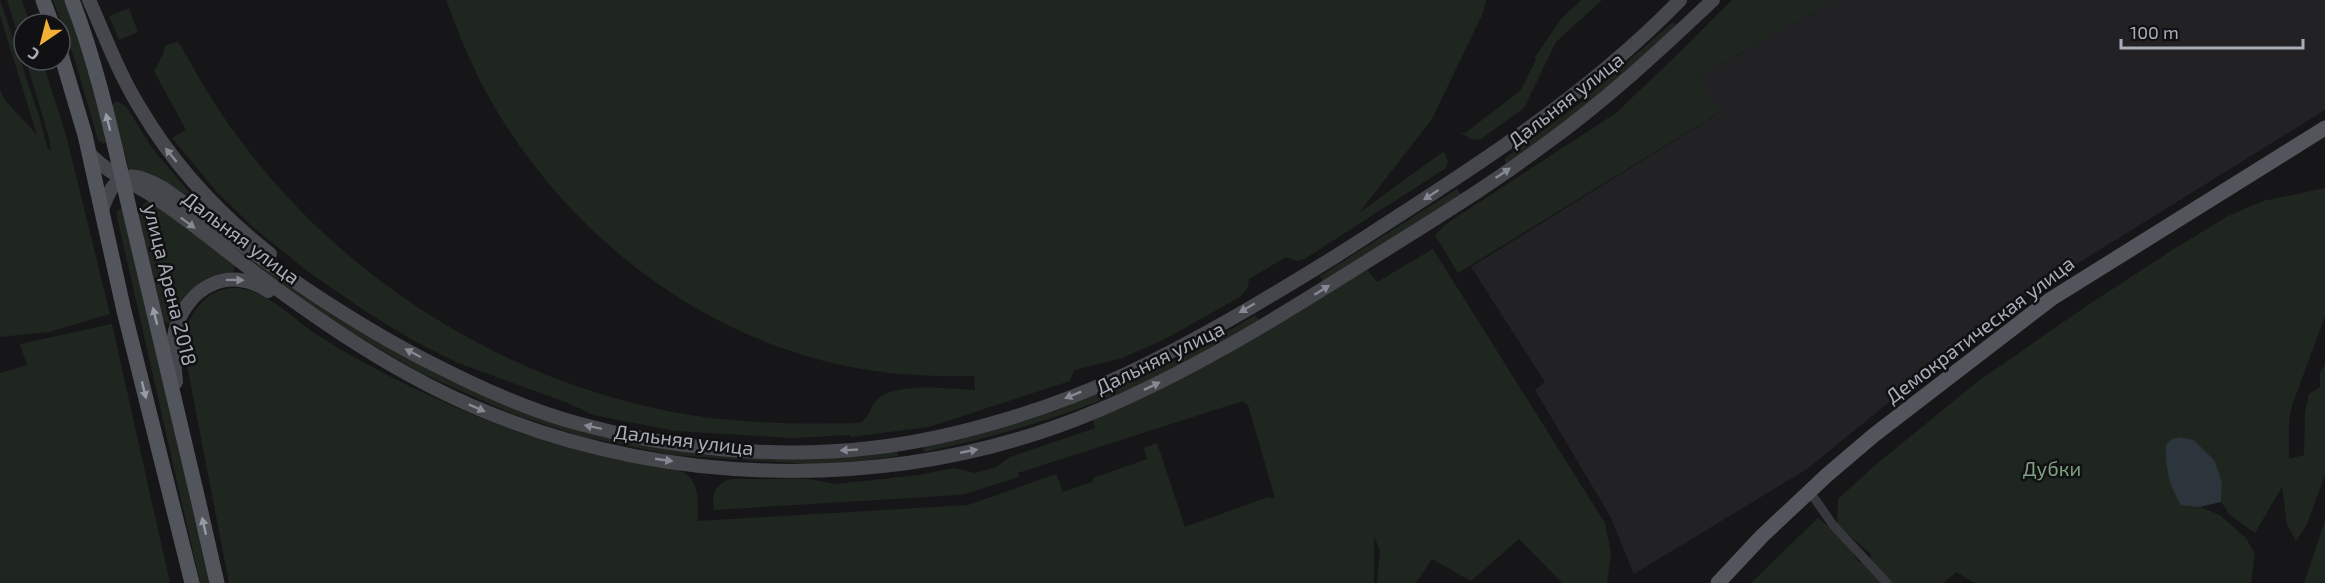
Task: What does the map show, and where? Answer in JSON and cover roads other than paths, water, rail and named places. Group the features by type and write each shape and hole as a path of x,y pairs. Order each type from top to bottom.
{"main road":[{"name":"улица Арена 2018","path":"72,0 84,33 122,179 178,409 217,583"},
{"path":"88,0 123,76 161,141 213,203 256,244 337,308"},
{"name":"Дальняя улица","path":"122,179 150,194 292,300 387,363 480,410 544,434 602,450 705,465 767,470 860,468 983,448 1041,431 1096,411 1215,354 1290,310 1547,144 1622,82 1713,0"},
{"path":"1678,3 1690,22"},
{"name":"Дальняя улица","path":"122,179 135,176 163,188 255,255 337,308 437,366 535,409 580,424 648,439 764,452 869,448 933,439 1059,401 1123,375 1184,344 1279,290 1473,167 1587,85 1678,3"},
{"path":"66,72 89,153 124,311 192,583"},
{"name":"Демократическая улица","path":"1718,583 1761,536 1874,435 2051,299 2325,128"},
{"path":"89,153 99,164 122,179 113,184 102,210"},
{"path":"1473,167 1485,186"},
{"path":"178,409 174,333 180,315 198,292 209,285 226,280 241,279 258,284 347,345 387,363"},
{"path":"1279,290 1290,310"},
{"path":"907,442 911,461"}],"street":[{"path":"1810,492 1833,525 1887,583"}],"park label":[{"name":"Дубки","path":"2052,469"}]}
